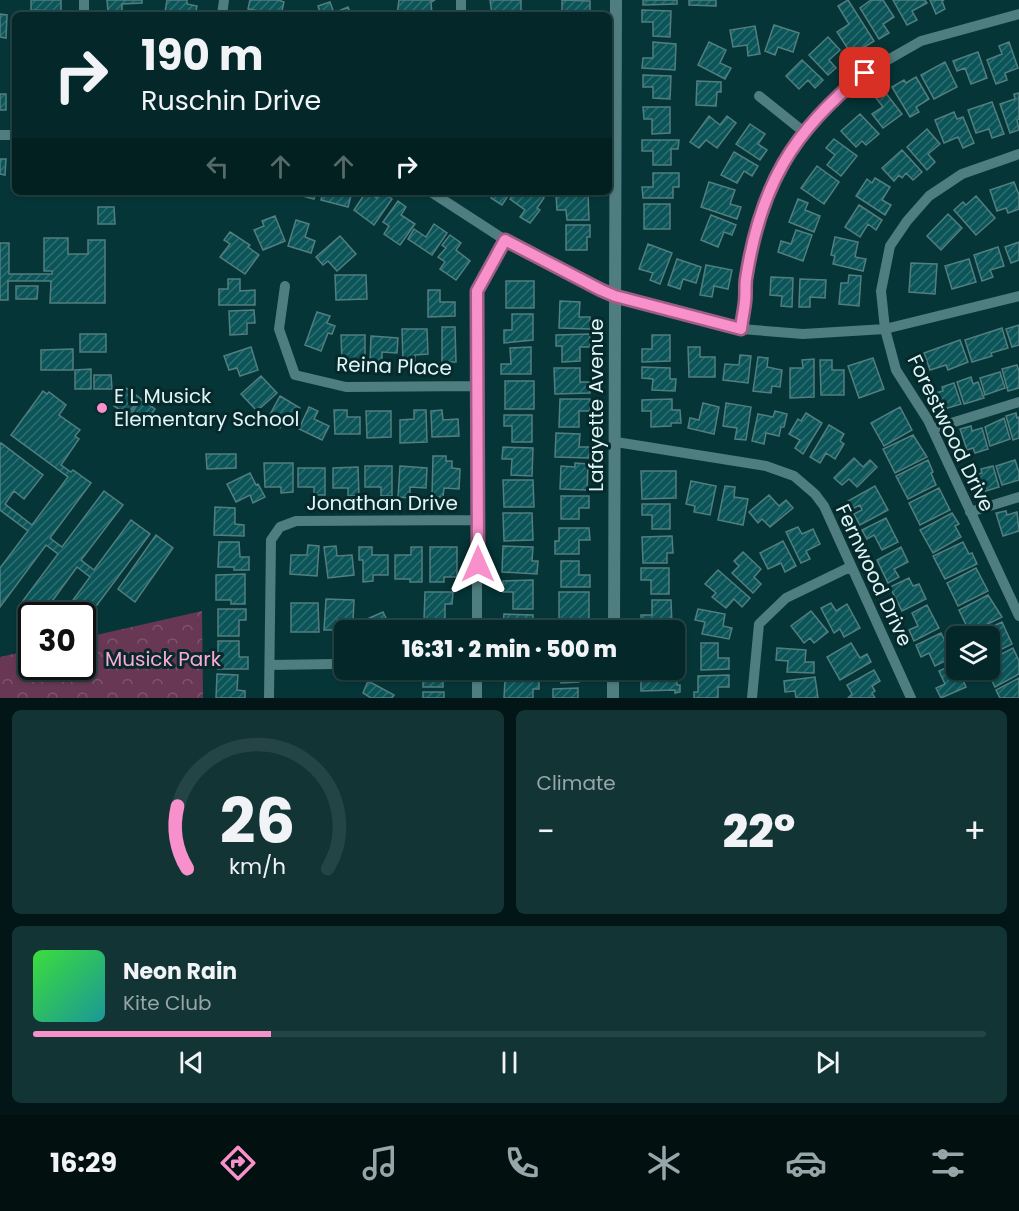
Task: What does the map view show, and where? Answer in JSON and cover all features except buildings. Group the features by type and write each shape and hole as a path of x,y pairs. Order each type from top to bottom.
{"street":[{"name":"Lafayette Avenue","path":"614,620 616,0"},
{"path":"741,329 746,280 756,232 773,180 787,155 821,111 865,73 921,41 1019,14"},
{"path":"759,96 804,132"},
{"name":"Forestwood Drive","path":"1019,154 962,174 929,196 907,221 890,246 881,291 885,329 896,370 932,429 970,512 1014,593 1019,616"},
{"path":"438,195 505,240 601,290 615,296 741,329 803,334 885,329 1019,296"},
{"path":"477,620 477,291 505,240"},
{"name":"Reina Place","path":"285,286 279,329 295,375 346,387 477,386"},
{"path":"932,429 1019,402"},
{"name":"Fernwood Drive","path":"616,442 766,466 794,476 815,494 824,506 911,698"},
{"path":"970,512 1019,497"},
{"name":"Jonathan Drive","path":"269,698 271,540 280,527 296,521 478,520"},
{"path":"752,698 759,624 786,598 850,567"},
{"path":"270,664 334,664"},
{"path":"477,680 477,698"},
{"path":"613,698 614,680"}],"green space":[{"name":"Musick Park","path":"202,611 203,698 0,698 0,657 18,653 18,680 96,680 96,635"}],"place":[{"name":"E L Musick Elementary School","path":"102,408"}],"route":[{"path":"478,564 477,291 505,240 615,296 741,329 746,280 756,232 773,180 787,155 821,111 865,73"}]}
